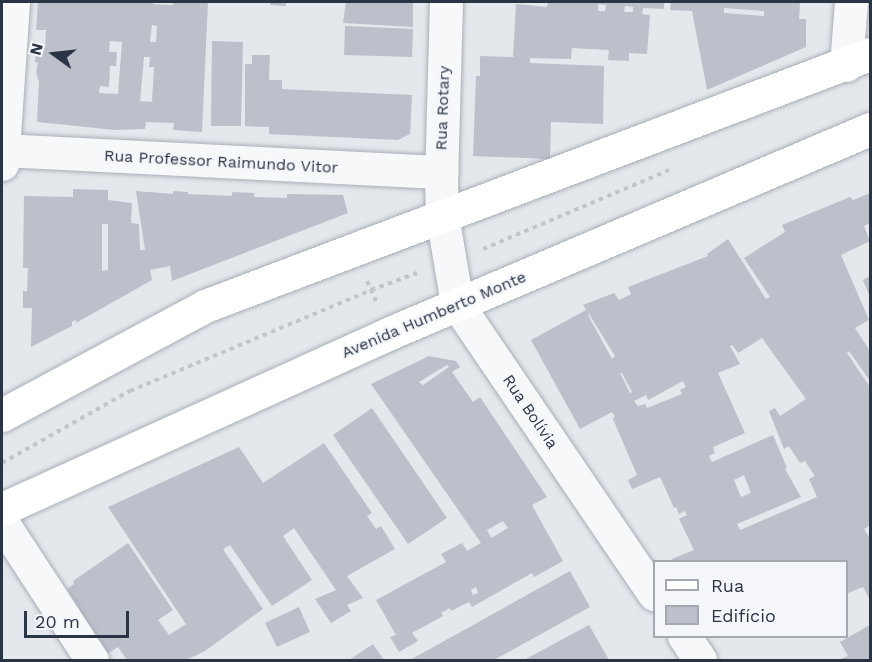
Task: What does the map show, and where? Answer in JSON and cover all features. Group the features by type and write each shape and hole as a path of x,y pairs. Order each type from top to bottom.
{"main road":[{"path":"2,415 205,306 858,60"},
{"name":"Avenida Humberto Monte","path":"2,509 457,304 870,129"}],"street":[{"path":"2,164 13,2"},
{"name":"Rua Rotary","path":"442,215 441,172 446,2"},
{"path":"851,2 858,60"},
{"name":"Rua Professor Raimundo Vitor","path":"2,150 441,172"},
{"name":"Rua Bolívia","path":"442,215 457,304 653,593"},
{"path":"2,522 92,660"},
{"path":"685,638 700,660"}],"path":[{"path":"514,227 515,238"},
{"path":"367,279 378,305"}],"building":[{"path":"38,2 153,2 153,4 173,5 173,2 208,2 202,132 173,130 174,123 146,122 145,129 115,130 37,122 39,82 36,72 38,62 35,63 36,47 45,48 46,30 36,30","holes":["152,25 157,26 156,42 150,42","110,41 122,42 118,94 99,93 100,86 109,87 110,66 116,66 117,52 109,52","144,57 150,57 149,67 154,67 152,102 140,101"]},
{"path":"270,2 286,2 286,6 270,5"},
{"path":"346,2 413,2 413,27 343,23"},
{"path":"548,2 664,2 664,9 643,8 642,14 650,15 647,54 629,53 629,61 608,60 609,50 572,48 571,59 530,58 530,63 604,66 603,124 551,122 550,159 473,156 476,76 480,76 480,56 513,57 516,4 547,7","holes":["598,4 606,5 605,11 598,11","625,6 633,7 633,12 624,12"]},
{"path":"671,2 800,2 799,19 806,19 806,47 707,90 692,11 670,10","holes":["724,8 764,11 764,16 724,13"]},
{"path":"345,26 413,29 412,57 344,55"},
{"path":"212,41 243,42 241,126 211,126"},
{"path":"252,55 270,55 269,80 282,80 282,89 412,95 410,134 398,140 269,134 269,127 245,126 245,64 252,64"},
{"path":"73,189 108,190 108,200 132,203 131,223 139,224 140,250 145,250 136,191 173,194 173,191 232,196 232,192 254,193 254,197 287,198 287,194 343,195 348,213 172,281 170,266 150,270 152,280 76,323 76,320 72,322 72,326 31,347 32,308 23,308 23,291 27,291 28,268 23,268 24,196 73,197","holes":["102,224 108,224 108,270 102,271"]},
{"path":"870,193 870,223 864,226 870,241 841,255 869,320 855,328 870,351 870,381 849,351 847,353 870,387 870,525 864,529 870,538 870,600 863,587 848,593 848,560 673,560 694,550 679,519 687,515 685,511 679,514 676,507 674,508 660,477 632,489 628,480 637,475 613,419 615,416 612,412 580,429 531,340 586,310 583,305 614,293 619,300 631,294 628,287 708,256 707,254 728,239 766,299 770,297 744,258 785,232 782,225 850,197 853,200","holes":["588,315 615,356 612,359","762,338 806,399 780,416 775,408 769,411 784,449 789,446 800,463 805,461 815,476 809,479 817,497 740,530 737,524 801,497 785,469 787,468 773,435 712,462 709,456 715,453 713,447 745,433 718,373 740,364 730,346 732,345 738,353","620,373 622,373 632,392 630,393","683,381 686,387 680,390 682,394 647,408 645,404 638,406 634,401 646,395 648,400","744,475 751,493 741,497 734,480"]},
{"path":"870,276 870,297 863,280"},
{"path":"429,356 456,361 460,367 452,372 473,402 480,397 547,497 532,505 563,561 534,577 532,573 472,607 469,602 451,611 450,608 441,613 443,616 412,633 418,641 399,652 390,637 396,635 376,600 446,562 441,554 462,543 467,551 481,543 371,384","holes":["447,365 449,367 423,385 419,382","503,521 508,528 491,538 487,530","476,587 478,593 473,595 471,590"]},
{"path":"372,408 447,518 408,544 333,435"},
{"path":"324,443 372,513 367,516 376,529 381,526 395,549 347,576 363,598 347,605 351,611 331,623 315,599 336,590 294,528 283,536 312,580 272,606 230,545 223,549 263,609 205,651 186,660 127,660 118,647 107,654 78,611 80,610 67,589 74,584 73,581 128,543 173,610 158,620 169,635 186,624 108,507 239,447 263,483"},
{"path":"570,571 590,607 494,660 410,660"},
{"path":"299,607 310,632 277,647 265,623"},
{"path":"589,625 609,660 524,660"},
{"path":"870,625 870,660 838,660 848,656 840,642"},
{"path":"373,644 384,660 349,660"}]}
